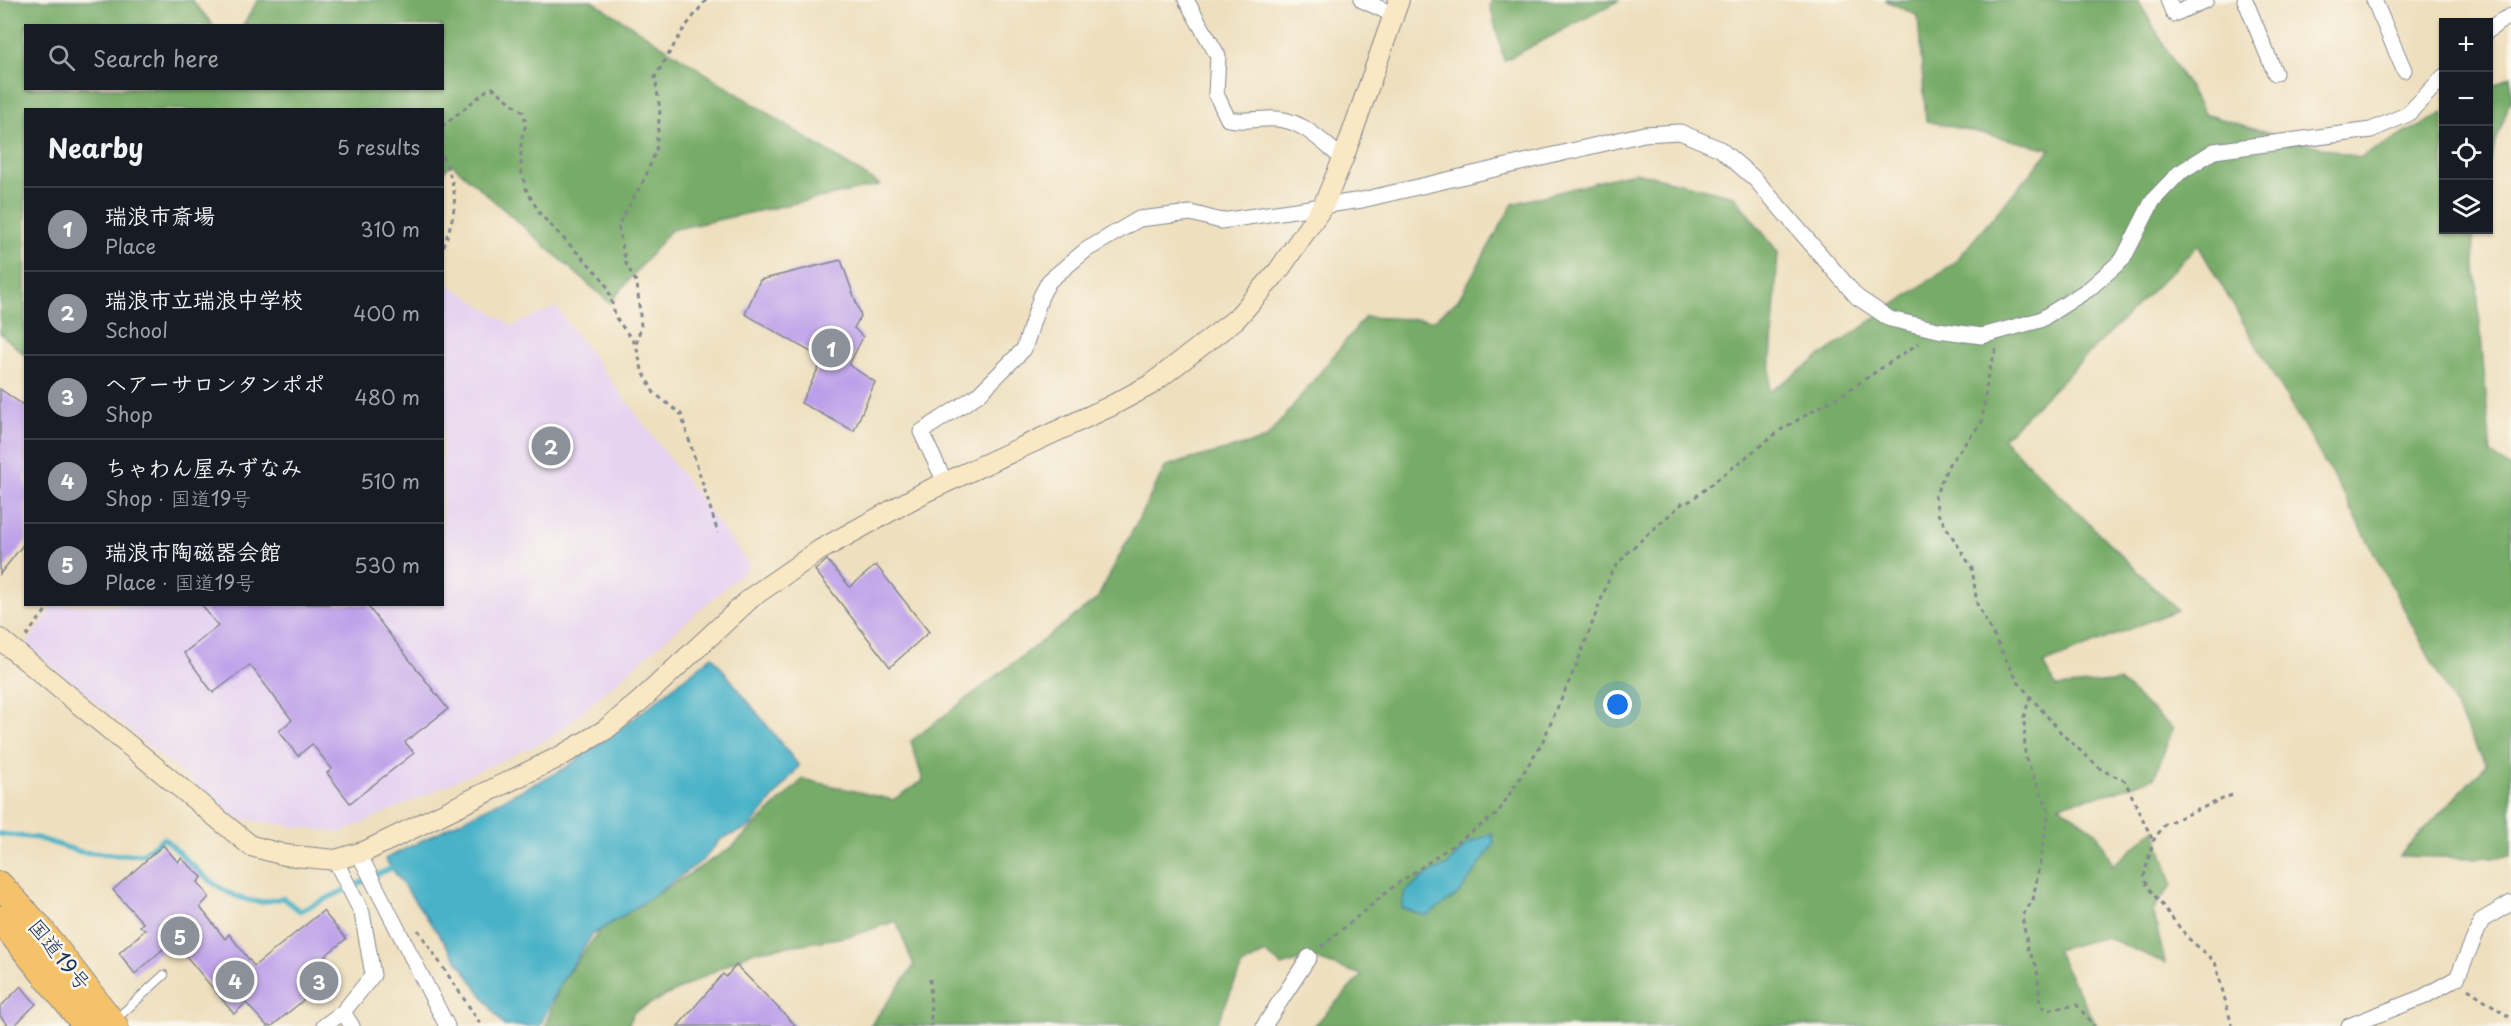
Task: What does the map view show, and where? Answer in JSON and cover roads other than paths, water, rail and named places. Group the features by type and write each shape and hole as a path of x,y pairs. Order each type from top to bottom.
{"highway":[{"name":"国道19号","path":"0,885 38,926 114,1024"},
{"name":"国道19号","path":"0,920 86,1026"}],"street":[{"path":"1186,0 1218,56 1216,94 1228,119 1241,122 1267,118 1287,120 1307,128 1343,159"},
{"path":"7,645 251,846 285,855 335,860 359,854 559,757 605,730 639,702 752,597 820,550 925,492 1109,407 1150,385 1236,319 1279,270 1323,206 1343,159 1396,7 1362,0"},
{"path":"2168,0 2174,14 2206,0"},
{"path":"2245,0 2275,74"},
{"path":"2374,0 2404,70"},
{"path":"2493,27 2511,16"},
{"path":"946,484 921,432 979,394 1024,349 1041,296 1049,280 1086,250 1139,219 1191,213 1221,221 1362,200 1644,134 1680,132 1720,149 1755,178 1857,297 1890,319 1938,330 1982,336 2040,320 2089,289 2123,259 2153,200 2179,173 2214,152 2371,130 2408,114 2439,81"},
{"path":"359,854 447,1026"},
{"path":"324,1026 343,1012 373,975 362,914 335,860"},
{"path":"2349,1026 2370,1020 2423,997 2457,978 2482,920 2511,903"},
{"path":"1264,1026 1309,957"},
{"path":"343,1012 352,1026"}],"lane":[{"path":"114,1024 164,975"}],"water":[{"path":"712,656 799,766 750,827 721,839 703,860 643,903 592,935 561,982 540,1026 504,1026 385,859 564,769 636,717"},
{"path":"1492,833 1494,844 1460,893 1426,916 1402,908 1405,892 1428,874 1446,866 1468,844"}],"waterway":[{"path":"0,834 37,838 81,852 118,855 142,854 164,838 207,879 232,895 260,902 283,898 300,911 396,866"}],"place":[{"name":"瑞浪市斎場","path":"831,348"},
{"name":"瑞浪市立瑞浪中学校","path":"551,446"},
{"name":"瑞浪市陶磁器会館","path":"180,936"},
{"name":"ちゃわん屋みずなみ","path":"235,980"},
{"name":"ヘアーサロンタンポポ","path":"319,981"}]}
